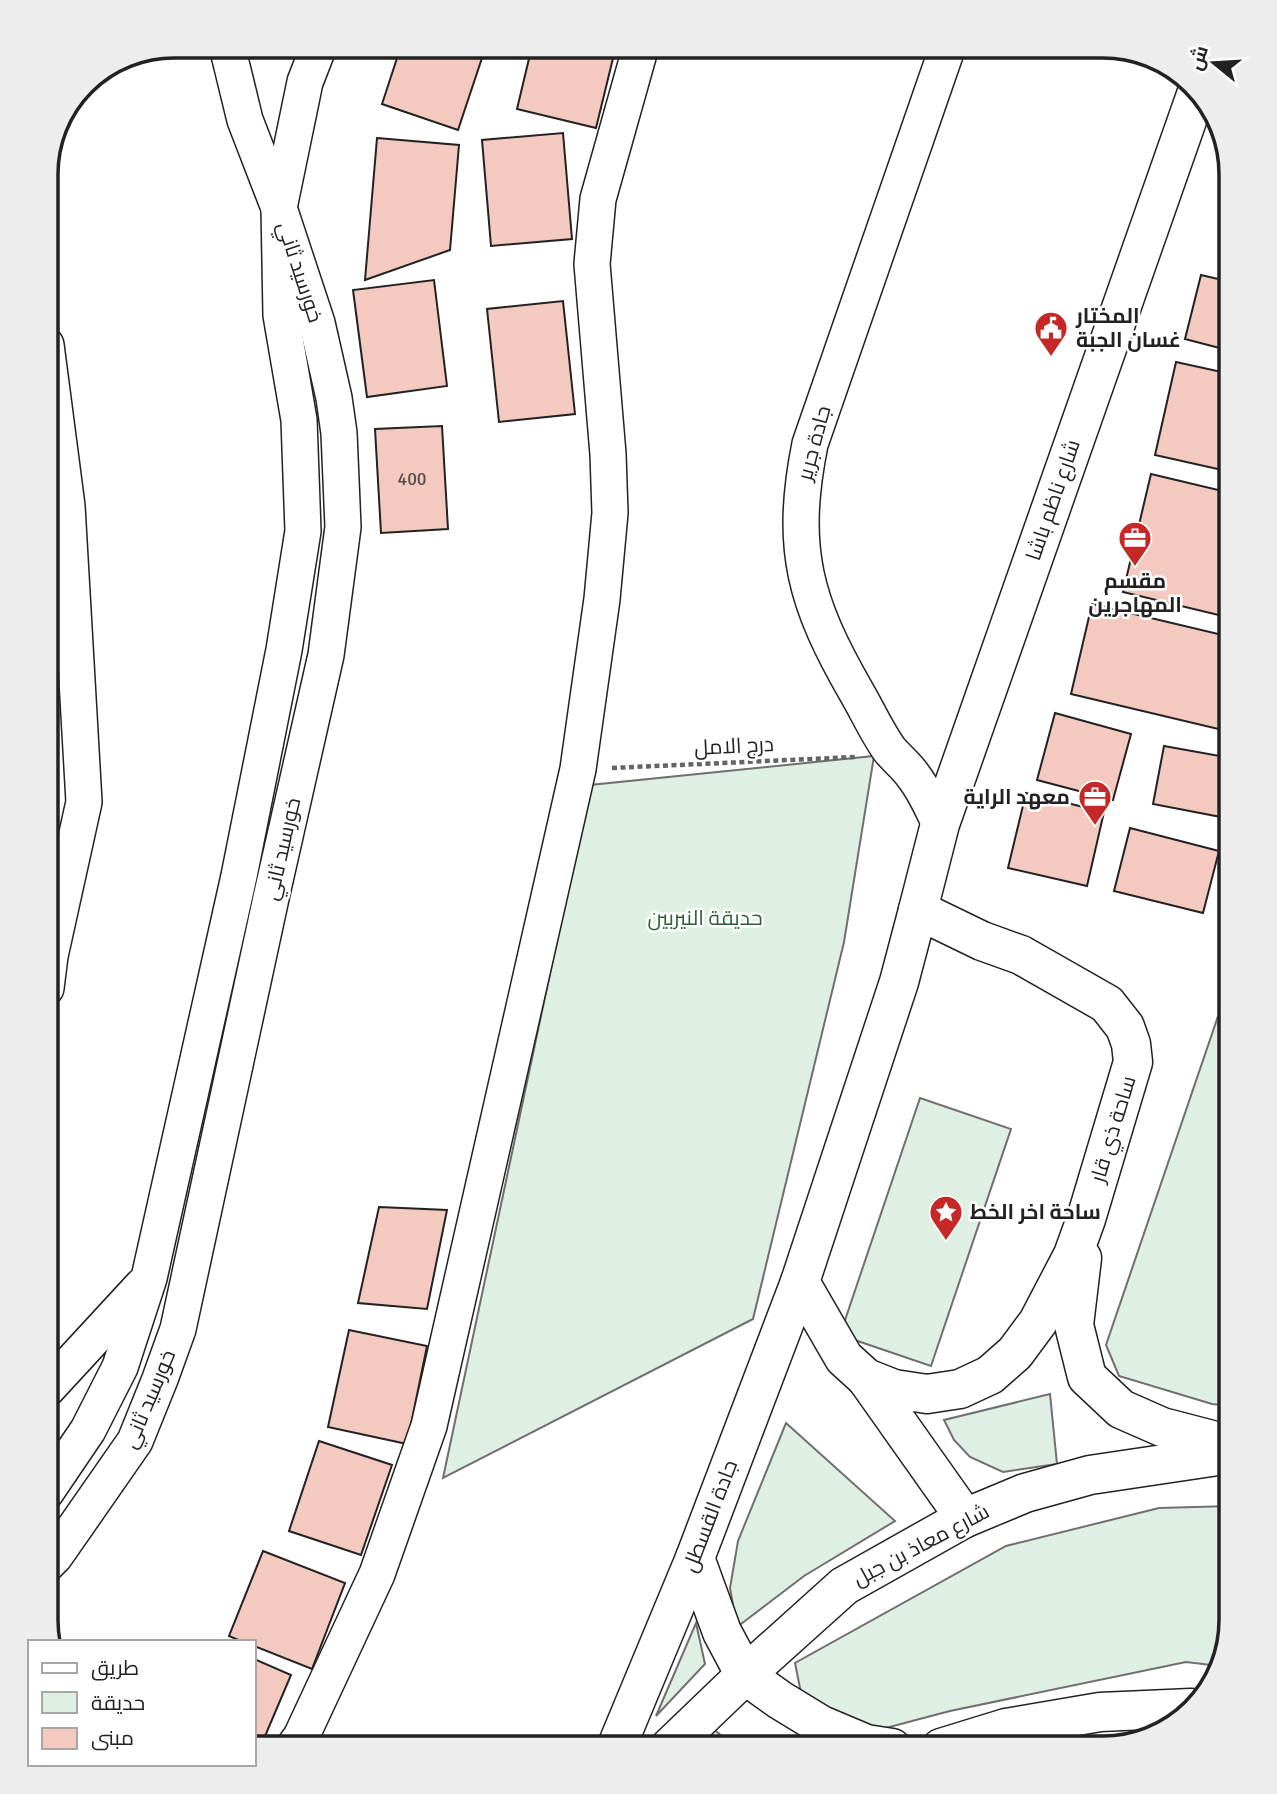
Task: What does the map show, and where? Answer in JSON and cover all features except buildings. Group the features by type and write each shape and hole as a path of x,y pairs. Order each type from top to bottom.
{"main road":[{"name":"شارع ناظم باشا","path":"918,910 940,824 1194,102"},
{"name":"ساحة ذي قار","path":"800,1282 844,1358 866,1378 894,1389 927,1394 960,1390 990,1376 1015,1353 1038,1322 1068,1266 1086,1219 1133,1062 1125,1027 1107,1003 1021,955 982,941 918,910"},
{"path":"800,1282 899,982 918,910"},
{"path":"1086,1219 1074,1325 1087,1377 1121,1409 1162,1427 1219,1442"},
{"name":"جادة القسطل","path":"621,1736 695,1558 800,1282"},
{"path":"866,1378 965,1518"},
{"name":"شارع معاذ بن جبل","path":"681,1736 844,1586 965,1518 1026,1493 1090,1475 1219,1456"},
{"path":"695,1558 722,1632 745,1675 821,1725 847,1736"},
{"path":"980,1736 1006,1728 1100,1712 1178,1709"}],"street":[{"path":"230,58 244,120 279,208"},
{"path":"279,208 305,82 314,58"},
{"path":"302,1736 377,1574 429,1426 578,769 602,599 610,513 608,454 592,264 598,199 639,58"},
{"name":"جادة جرير","path":"940,824 916,778 890,750 831,648 814,609 804,569 800,527 802,485 810,444 944,58"},
{"name":"خورسيد ثاني","path":"58,1474 88,1430 120,1367 149,1278 239,876 284,650 303,531 299,420 281,315 279,208"},
{"name":"خورسيد ثاني","path":"58,1552 135,1441 178,1329 326,655 343,527 339,433 317,323 279,208"},
{"path":"58,437 67,506 84,802 58,920"},
{"path":"58,1377 149,1278"}],"path":[{"name":"درج الامل","path":"578,769 874,756 890,750"}],"green space":[{"name":"حديقة النيربين","path":"874,756 844,942 753,1319 443,1478 590,785"},
{"path":"1219,1013 1219,1405 1119,1376 1106,1345"},
{"path":"920,1098 1011,1129 931,1366 840,1335"},
{"path":"1050,1394 1057,1464 1003,1472 970,1457 954,1440 944,1420"},
{"path":"786,1423 895,1521 804,1576 737,1627 730,1588 738,1541"},
{"path":"1219,1506 1219,1620 1210,1665 1186,1662 950,1711 882,1729 838,1721 802,1698 795,1663 1006,1546 1159,1508"},
{"path":"696,1623 705,1664 656,1716"},
{"path":"712,1728 722,1736 706,1736"}],"place":[{"name":"المختار غسان الجبة","path":"1051,358"},
{"name":"مقسم المهاجرين","path":"1135,568"},
{"name":"معهد الراية","path":"1095,827"},
{"name":"ساحة اخر الخط","path":"946,1242"}]}
